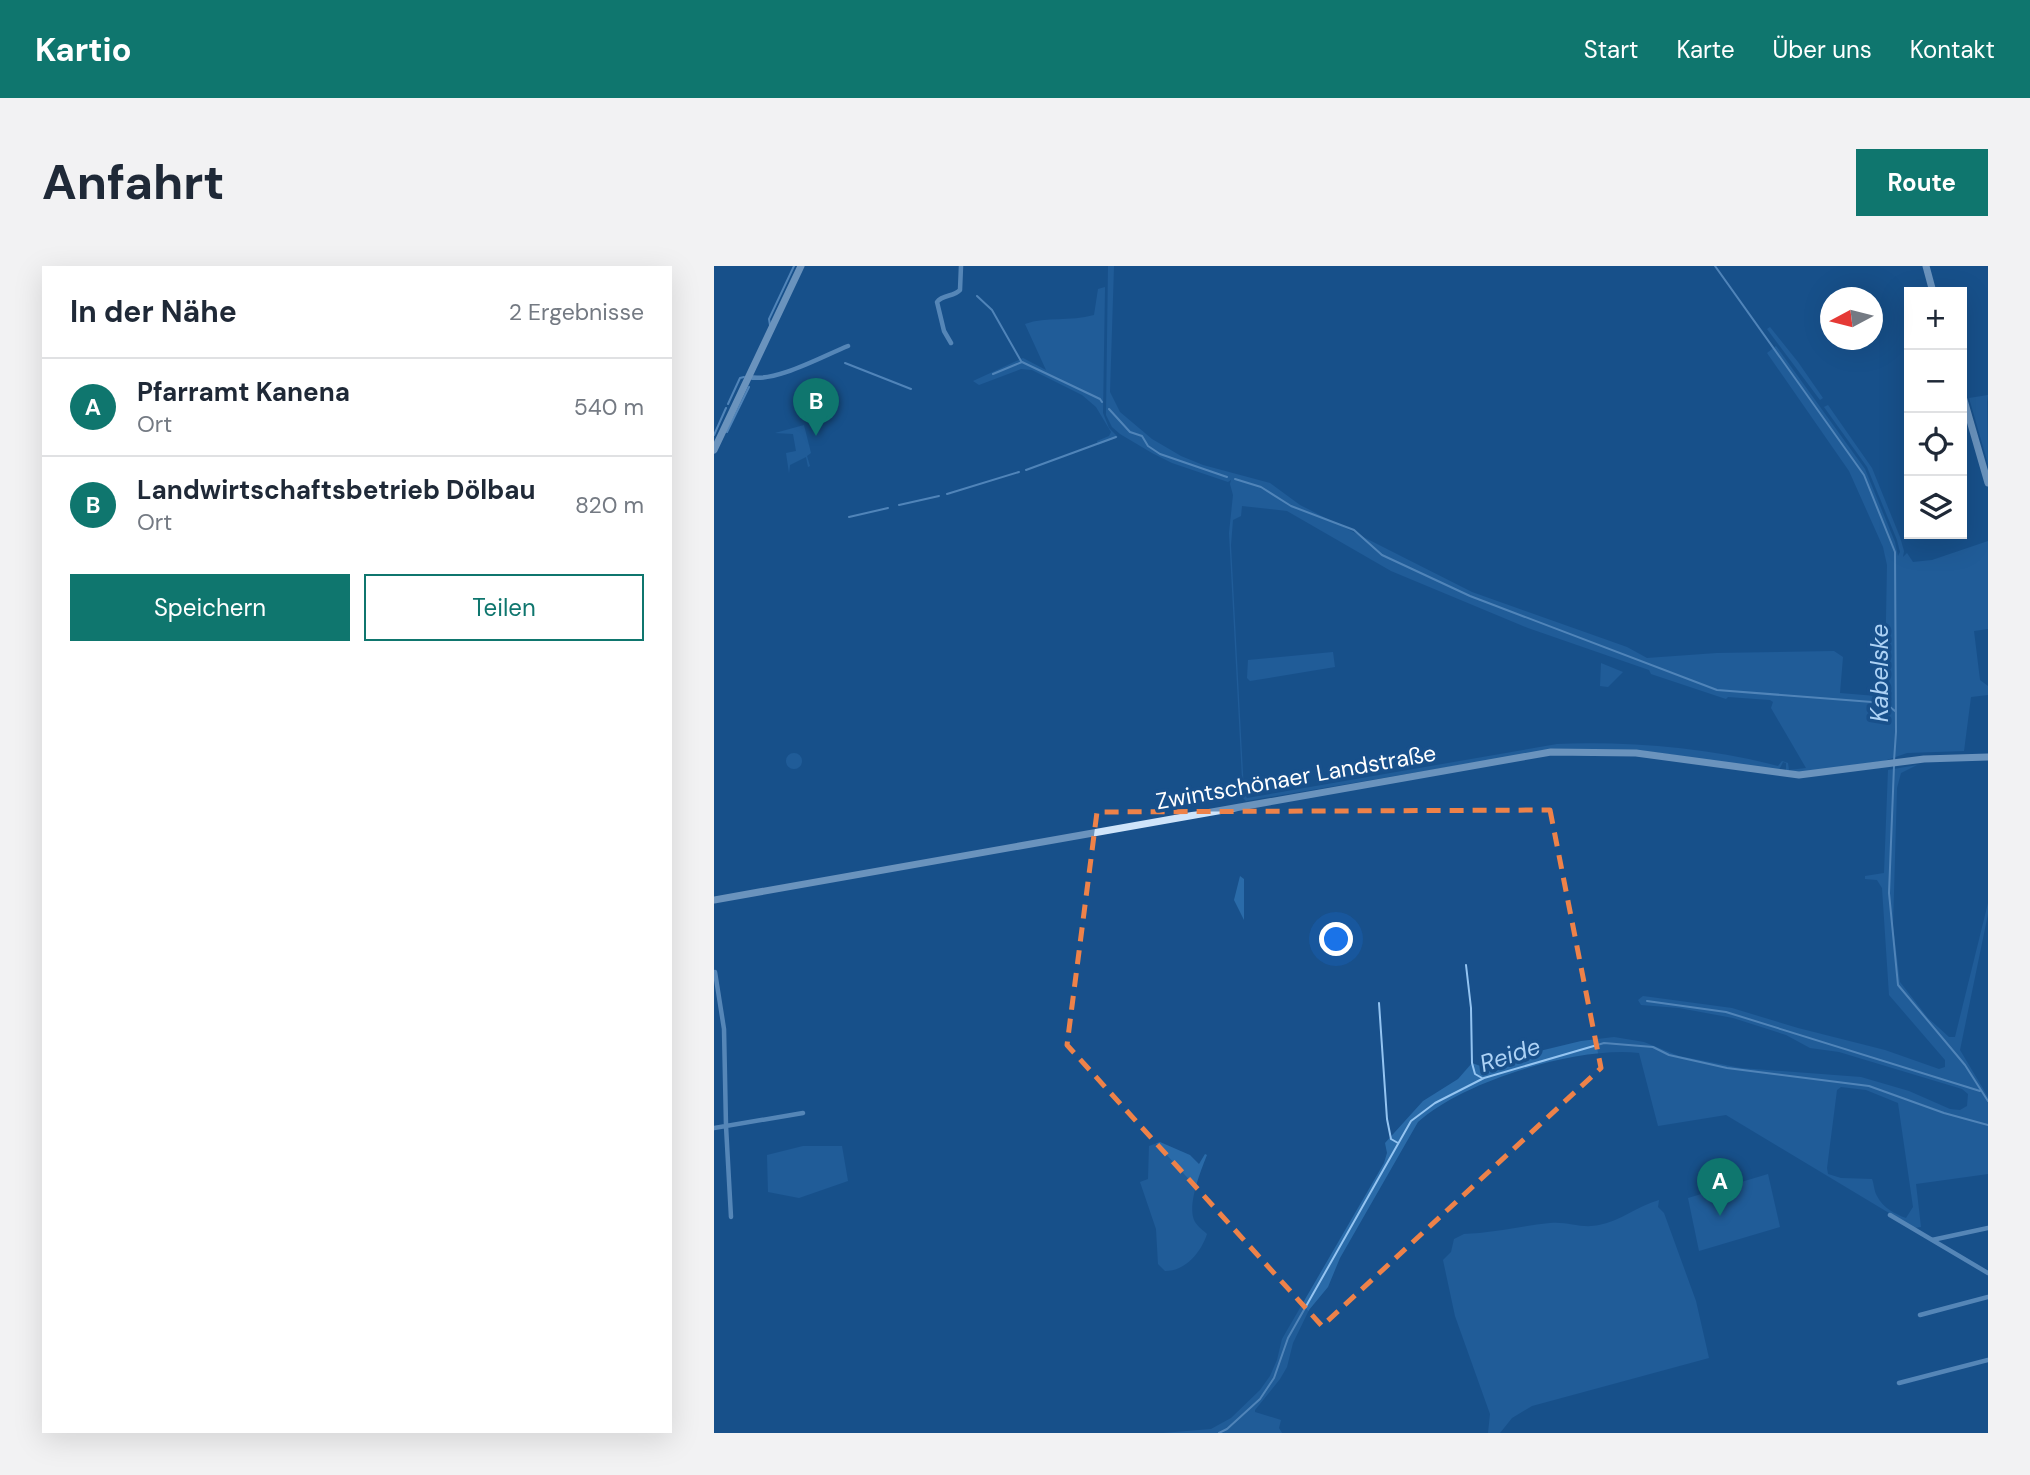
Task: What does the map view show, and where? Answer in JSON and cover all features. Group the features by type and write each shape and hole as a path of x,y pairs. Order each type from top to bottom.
{"main road":[{"path":"714,450 801,266"},
{"path":"1926,266 1932,287"},
{"path":"1967,410 1988,483"},
{"name":"Zwintschönaer Landstraße","path":"714,900 1551,752 1605,751 1646,754 1799,775 1900,762 1988,757"}],"street":[{"path":"951,343 944,331 937,302 942,297 956,294 960,289 961,266"},
{"path":"748,377 762,378 808,364 848,346"},
{"path":"715,972 724,1029 731,1217"},
{"path":"714,1031 724,1029"},
{"path":"714,1128 803,1113"},
{"path":"1890,1215 1988,1273"},
{"path":"1931,1240 1988,1228"},
{"path":"1920,1315 1988,1297"},
{"path":"1899,1383 1988,1360"}],"highlighted area":[{"path":"1550,810 1601,1068 1322,1326 1067,1045 1097,812"}],"shaded area":[{"path":"1108,266 1114,266 1110,392 1120,412 1152,439 1181,456 1203,465 1270,483 1300,505 1472,592 1627,647 1647,658 1717,653 1834,651 1843,657 1840,693 1876,696 1883,686 1885,673 1887,565 1883,547 1849,471 1767,353 1776,346 1865,469 1895,542 1898,556 1900,552 1897,540 1867,467 1824,407 1828,405 1872,468 1900,537 1903,557 1907,553 1913,562 1932,560 1988,541 1988,629 1974,631 1980,680 1988,686 1988,695 1971,697 1964,751 1907,753 1884,761 1800,772 1786,771 1786,763 1783,762 1779,770 1639,750 1555,749 1246,801 1243,798 1229,533 1233,495 1231,480 1228,482 1172,463 1152,453 1120,434 1112,427 1106,415","holes":["1242,506 1287,511 1391,571 1528,628 1726,699 1770,700 1773,702 1771,708 1806,768 1789,770 1788,763 1782,761 1778,766 1668,747 1557,744 1247,798 1244,792 1231,545 1233,520 1241,516"]},
{"path":"1105,287 1103,413 1109,428 1118,437 1098,445 1097,441 1109,436 1111,432 1096,407 1082,395 1032,370 1021,369 979,385 973,381 1023,358 1046,370 1025,324 1094,315 1098,289"},
{"path":"1770,327 1823,398 1820,400 1767,329"},
{"path":"1988,395 1987,402 1988,464 1969,398"},
{"path":"804,425 811,453 807,456 810,466 808,467 806,457 790,465 789,473 786,453 796,451 793,434 775,433"},
{"path":"1333,652 1335,667 1250,681 1247,678 1248,660"},
{"path":"1601,663 1623,672 1608,687 1600,686"},
{"path":"794,753 800,755 800,767 794,769 788,767 786,761 788,755"},
{"path":"1917,765 1901,773 1897,788 1893,926 1900,982 1928,1018 1949,1037 1955,1037 1988,903 1960,1050 1988,1097 1988,1174 1916,1184 1921,1227 1914,1228 1726,1115 1658,1126 1639,1053 1585,1055 1522,1070 1463,1093 1418,1122 1340,1258 1328,1287 1309,1310 1293,1343 1287,1367 1255,1410 1281,1420 1279,1428 1282,1433 1163,1433 1211,1429 1231,1418 1260,1390 1277,1360 1282,1339 1384,1163 1387,1153 1385,1143 1423,1101 1458,1079 1472,1063 1486,1068 1511,1058 1581,1041 1614,1037 1644,1042 1679,1056 1741,1068 1861,1077 1909,1091 1950,1109 1960,1110 1967,1106 1968,1094 1962,1089 1839,1052 1810,1048 1786,1035 1733,1018 1679,1008 1641,1005 1638,1000 1643,996 1732,1008 1885,1050 1939,1069 1945,1067 1945,1060 1889,995 1882,888 1877,880 1865,879 1865,876 1884,873 1888,770","holes":["1841,1087 1866,1090 1898,1103 1913,1207 1906,1218 1883,1204 1876,1194 1872,1179 1841,1178 1828,1174 1837,1090"]},
{"path":"1240,876 1244,879 1244,920 1234,900"},
{"path":"1160,1142 1190,1155 1199,1164 1205,1154 1207,1155 1195,1188 1192,1207 1195,1222 1207,1234 1192,1259 1180,1268 1165,1271 1158,1264 1156,1229 1140,1182 1148,1179 1149,1146"},
{"path":"803,1146 842,1146 848,1181 799,1198 768,1192 767,1155"},
{"path":"1768,1174 1780,1227 1699,1251 1688,1198"},
{"path":"1659,1200 1658,1207 1664,1213 1696,1301 1709,1358 1532,1406 1512,1418 1500,1433 1488,1433 1490,1414 1455,1316 1443,1260 1451,1252 1454,1239 1464,1234 1550,1223 1599,1225"}],"waterway":[{"path":"770,325 769,319 794,266"},
{"name":"Kabelske","path":"1715,266 1864,475 1895,552 1894,761"},
{"path":"977,296 992,310 1021,361"},
{"path":"993,374 1022,362 1102,402"},
{"path":"845,363 911,389"},
{"path":"728,404 740,378 744,377"},
{"path":"727,432 749,387"},
{"path":"714,435 726,408"},
{"path":"1109,409 1130,432 1142,436 1148,446 1160,454 1227,477"},
{"path":"1026,470 1116,437"},
{"path":"947,494 1019,472"},
{"path":"1235,479 1261,487 1291,506 1354,530 1382,555 1470,596 1717,690 1885,703 1895,711"},
{"path":"899,505 939,496"},
{"path":"849,517 888,508"},
{"name":"Kabelske","path":"1894,766 1889,893 1898,985 1965,1065 1988,1101"},
{"path":"1466,965 1471,1008 1472,1063 1475,1074 1482,1078"},
{"path":"1647,1001 1726,1012 1980,1091"},
{"path":"1379,1003 1387,1119 1391,1139 1398,1143"},
{"name":"Reide","path":"1219,1433 1260,1399 1274,1378 1288,1338 1411,1121 1435,1103 1484,1078 1604,1043 1653,1047 1669,1055 1727,1068 1869,1086 1944,1113 1988,1125"}],"place":[{"name":"Landwirtschaftsbetrieb Dölbau","path":"816,436"},
{"name":"Pfarramt Kanena","path":"1720,1216"}]}
